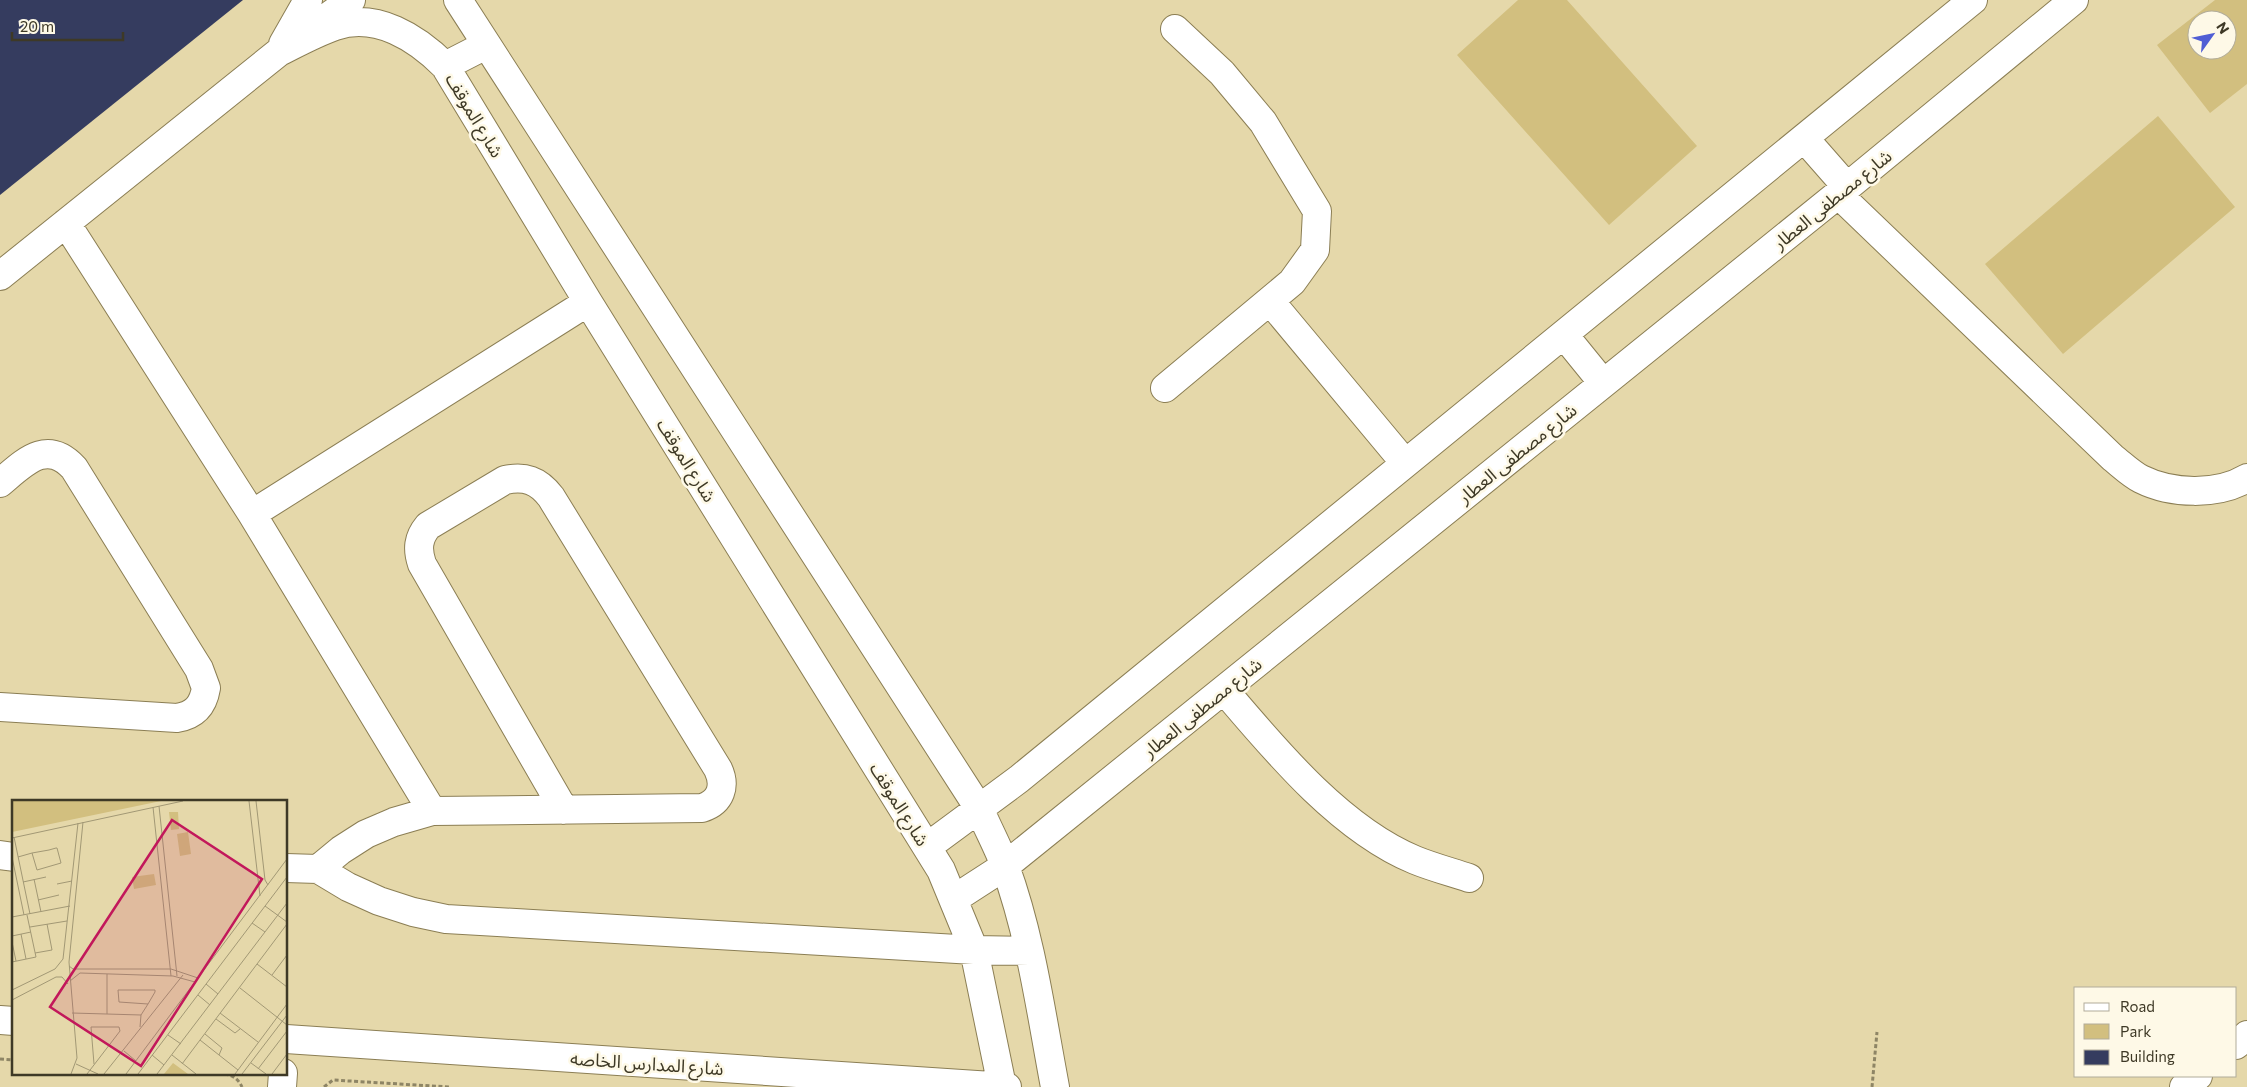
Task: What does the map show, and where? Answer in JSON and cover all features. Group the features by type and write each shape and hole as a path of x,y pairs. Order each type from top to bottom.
{"street":[{"path":"279,52 308,0"},
{"path":"0,276 279,52 351,0"},
{"path":"458,0 980,810 1005,866 1029,950 1055,1087"},
{"path":"927,847 980,810 1973,0"},
{"name":"شارع مصطفى العطار","path":"954,899 1005,866 1843,191 2074,0"},
{"name":"شارع الموقف","path":"279,52 337,25 363,23 386,26 409,36 428,49 445,66 588,302 941,870 974,950 1002,1086"},
{"path":"1165,388 1292,282 1315,250 1317,211 1263,122 1222,73 1175,29"},
{"path":"445,66 486,45"},
{"path":"1804,138 1843,191 2113,458 2141,479 2174,490 2209,491 2247,478"},
{"path":"66,223 252,514 432,811"},
{"path":"252,514 588,302"},
{"path":"1270,302 1405,463"},
{"path":"1564,335 1603,383"},
{"path":"0,483 36,456 57,455 67,460 199,669 206,688 199,708 193,713 177,718 0,707"},
{"path":"318,869 341,850 366,834 394,822 432,811 564,810 702,808 710,806 717,800 723,785 722,777 550,497 542,486 530,479 517,477 505,480 428,526 422,534 418,554 564,810"},
{"path":"1224,690 1320,795 1365,832 1414,860 1469,878"},
{"path":"288,868 318,869 348,887 379,902 446,919 974,950 1029,950"},
{"path":"2237,1044 2247,1035"},
{"name":"شارع المدارس الخاصه","path":"288,1039 1007,1087"},
{"path":"282,1087 283,1074"},
{"path":"2184,1087 2197,1077"}],"path":[{"path":"1872,1087 1877,1032"},
{"path":"230,1074 239,1081 242,1087"},
{"path":"324,1087 333,1080 449,1087"}],"green space":[{"path":"1518,0 1567,0 1697,146 1609,225 1457,55"},
{"path":"2215,0 2247,0 2247,84 2210,113 2157,45 2187,22 2187,60 2237,60 2237,10 2202,10"},
{"path":"2158,116 2235,207 2063,354 1985,264"}],"building":[{"path":"0,0 243,0 0,195"}]}
